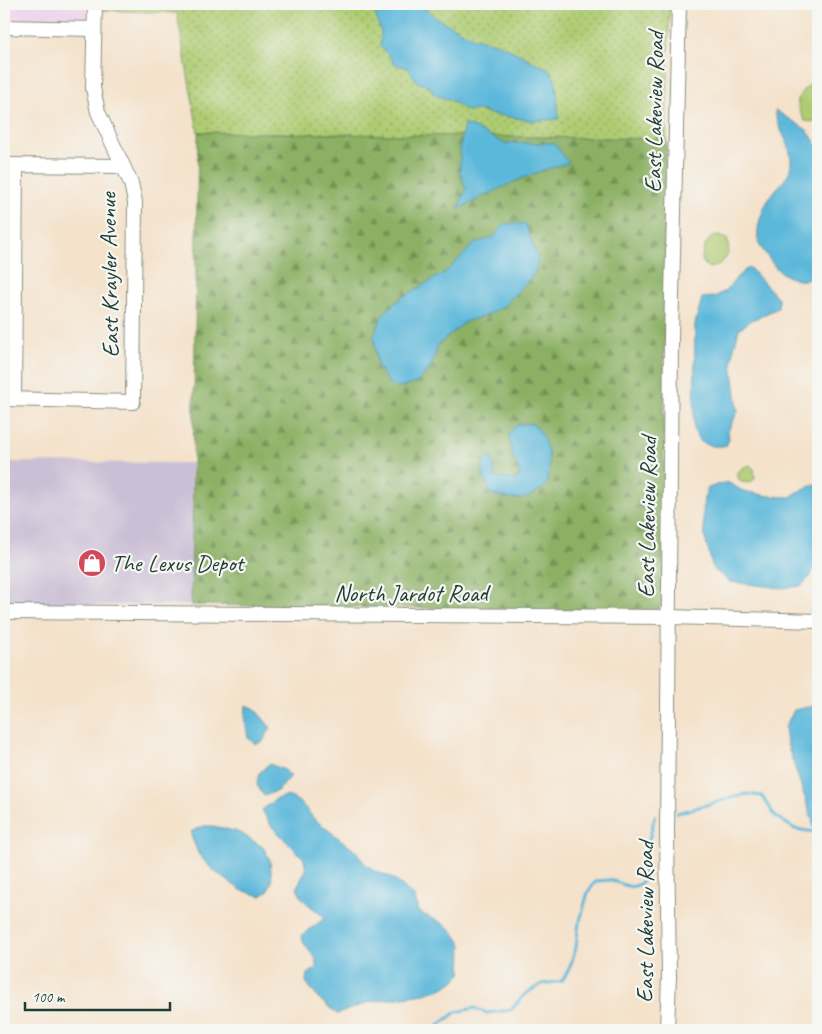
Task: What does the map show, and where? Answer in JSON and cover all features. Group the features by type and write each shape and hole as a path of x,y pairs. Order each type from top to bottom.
{"street":[{"name":"East Krayler Avenue","path":"9,399 133,402 134,202 131,183 98,112 94,88 95,4"},
{"name":"East Lakeview Road","path":"667,1030 669,977 667,834 671,338 679,4"},
{"path":"4,27 94,29"},
{"path":"9,399 10,165 123,166"},
{"name":"North Jardot Road","path":"4,612 668,617 818,620"}],"shaded area":[{"path":"4,4 87,4 87,22 4,21"},
{"path":"4,462 192,463 191,605 4,605"}],"green space":[{"path":"100,4 670,4 666,139 198,132 177,13 100,10"},
{"path":"811,84 818,84 818,116 815,122 805,121 798,105 801,93"},
{"path":"198,132 666,139 663,596 660,608 651,611 191,605"},
{"path":"714,236 727,239 729,249 726,258 720,264 710,268 705,265 702,256 707,244"},
{"path":"750,465 754,469 755,478 751,483 741,482 738,476 739,471"},
{"path":"818,580 818,611 811,611"}],"water":[{"path":"372,4 418,4 418,6 426,9 436,18 474,38 499,44 550,70 555,79 559,119 534,121 478,110 467,111 450,100 435,95 430,87 417,82 408,68 394,64 388,54 380,47 381,32"},
{"path":"775,110 807,130 818,146 818,275 808,280 796,280 781,273 759,244 758,231 763,210 788,174 791,165 788,146 778,123"},
{"path":"464,124 504,143 554,143 569,163 540,171 458,209 466,189 460,172 460,149"},
{"path":"504,224 526,224 538,259 535,273 504,306 490,314 465,322 438,345 431,367 418,382 403,387 394,387 389,384 377,365 374,336 386,311 401,298 447,271 475,243 494,237"},
{"path":"749,267 779,299 778,308 752,320 739,329 732,362 738,411 728,431 729,439 726,446 712,446 699,441 694,430 695,324 702,298 714,297 726,291 737,277"},
{"path":"529,423 536,426 543,437 548,451 549,468 547,484 540,490 521,499 491,494 483,476 483,460 492,458 496,478 516,480 519,470 511,451 509,433 517,425"},
{"path":"727,482 743,491 769,496 790,497 818,483 818,555 811,576 801,586 782,588 730,582 713,569 705,538 704,498 708,488"},
{"path":"246,705 254,708 271,728 263,741 256,744 248,738 245,721"},
{"path":"818,705 818,825 813,822 787,744 785,727 794,710"},
{"path":"269,764 285,770 291,776 279,790 264,796 257,785 259,773"},
{"path":"286,796 301,804 313,818 358,853 364,863 375,871 391,877 415,897 418,912 444,924 452,930 462,945 461,974 453,982 441,989 424,994 370,1002 337,1014 318,998 306,982 307,975 316,968 316,959 303,942 302,935 325,918 305,901 297,887 306,870 304,859 272,827 262,810 276,799"},
{"path":"204,826 213,826 239,832 263,847 270,860 272,881 268,891 261,896 241,890 214,871 199,855 191,836 192,831"}],"waterway":[{"path":"677,813 746,794 762,796 775,816 795,829 815,832 813,822"},
{"path":"436,1030 439,1025 456,1012 474,1008 487,1013 511,1010 525,994 542,984 562,981 570,967 576,947 578,928 588,892 596,881 609,880 626,886 634,886 643,881 645,855 655,816"}],"place":[{"name":"The Lexus Depot","path":"92,563"}]}
